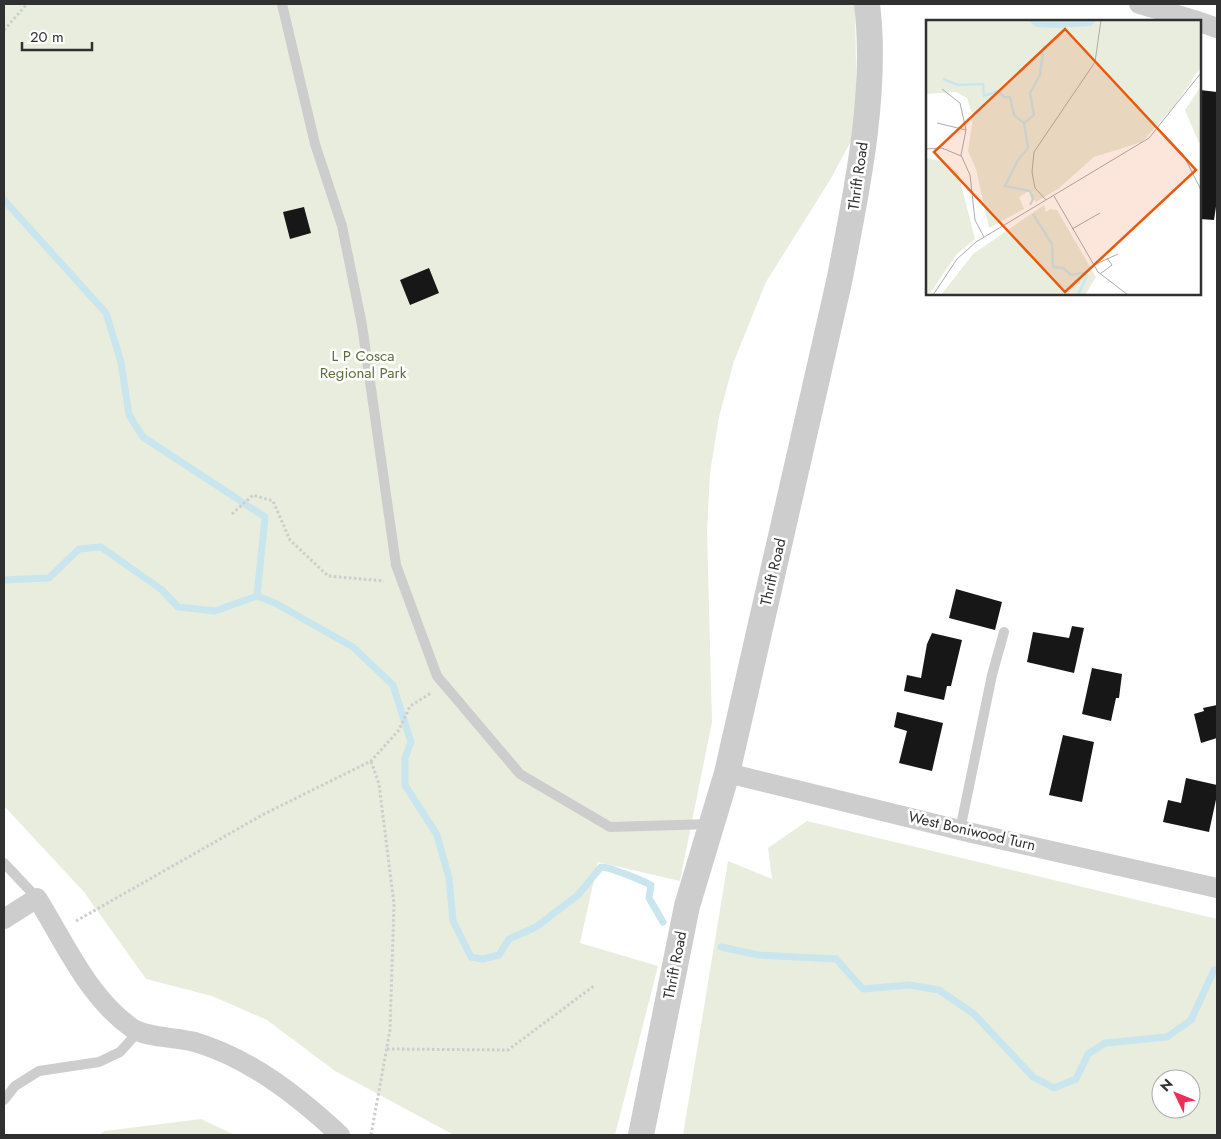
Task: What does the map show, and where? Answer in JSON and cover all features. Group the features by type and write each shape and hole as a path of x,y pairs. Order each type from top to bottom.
{"street":[{"name":"Thrift Road","path":"641,1135 687,906 727,773 812,406 855,202 865,129 869,20 867,4"},
{"path":"1139,4 1192,20"},
{"path":"1201,23 1217,28"},
{"name":"West Boniwood Turn","path":"727,773 960,830 1217,888"},
{"path":"4,919 37,898 107,1009 139,1031 194,1042 229,1055 260,1071 321,1117 340,1135"}],"lane":[{"path":"282,4 315,144 342,226 362,325 396,565 437,676 520,774 610,826 712,824"},
{"path":"960,830 990,683 1004,632"},
{"path":"4,863 37,898"},
{"path":"4,1100 15,1086 39,1071 99,1062 120,1052 139,1031"}],"path":[{"path":"4,30 27,4"},
{"path":"232,514 253,495 273,502 290,540 328,576 376,581 402,580"},
{"path":"58,932 264,814 372,761 399,730 410,706 444,685"},
{"path":"371,1135 387,1049 392,993 394,904 379,784 372,761"},
{"path":"387,1049 508,1050 595,985"}],"green space":[{"name":"L P Cosca Regional Park","path":"4,4 855,4 857,130 830,180 766,282 734,361 719,417 710,473 707,531 712,722 680,881 598,862 580,943 658,966 615,1135 454,1135 335,1071 267,1020 212,996 146,979 84,892 4,806"},
{"path":"807,821 1217,919 1217,1135 683,1135 728,861 772,879 768,848"},
{"path":"201,1119 235,1135 99,1135 105,1131"}],"building":[{"path":"1201,90 1217,92 1217,200 1214,220 1201,219"},
{"path":"304,207 311,233 290,239 283,212"},
{"path":"429,268 439,293 410,305 400,280"},
{"path":"956,589 1002,602 995,630 949,618"},
{"path":"1072,626 1084,628 1074,673 1027,662 1033,632 1069,638"},
{"path":"932,633 962,640 951,686 947,686 944,700 904,691 907,675 921,678 927,644"},
{"path":"1092,668 1122,674 1119,698 1116,698 1111,721 1082,714"},
{"path":"1217,705 1217,738 1201,743 1194,714 1204,711 1203,708"},
{"path":"897,712 943,723 932,771 899,763 907,731 894,727"},
{"path":"1063,735 1094,742 1082,802 1049,795"},
{"path":"1186,778 1217,785 1217,795 1209,832 1163,822 1168,800 1181,803"}],"waterway":[{"path":"4,200 106,313 121,362 129,415 143,437 265,517 257,596 275,603 353,647 393,685 411,742 405,758 405,785 437,835 449,878 453,921 471,957 483,959 499,955 509,939 536,927 578,895 601,867 618,871 651,885 649,898 663,922"},
{"path":"4,580 49,578 79,549 101,547 162,590 178,607 215,611 257,596"},
{"path":"721,947 758,955 836,959 863,989 909,985 939,990 974,1014 1033,1077 1054,1088 1076,1079 1088,1054 1105,1043 1167,1037 1191,1020 1214,970 1217,969"}]}
